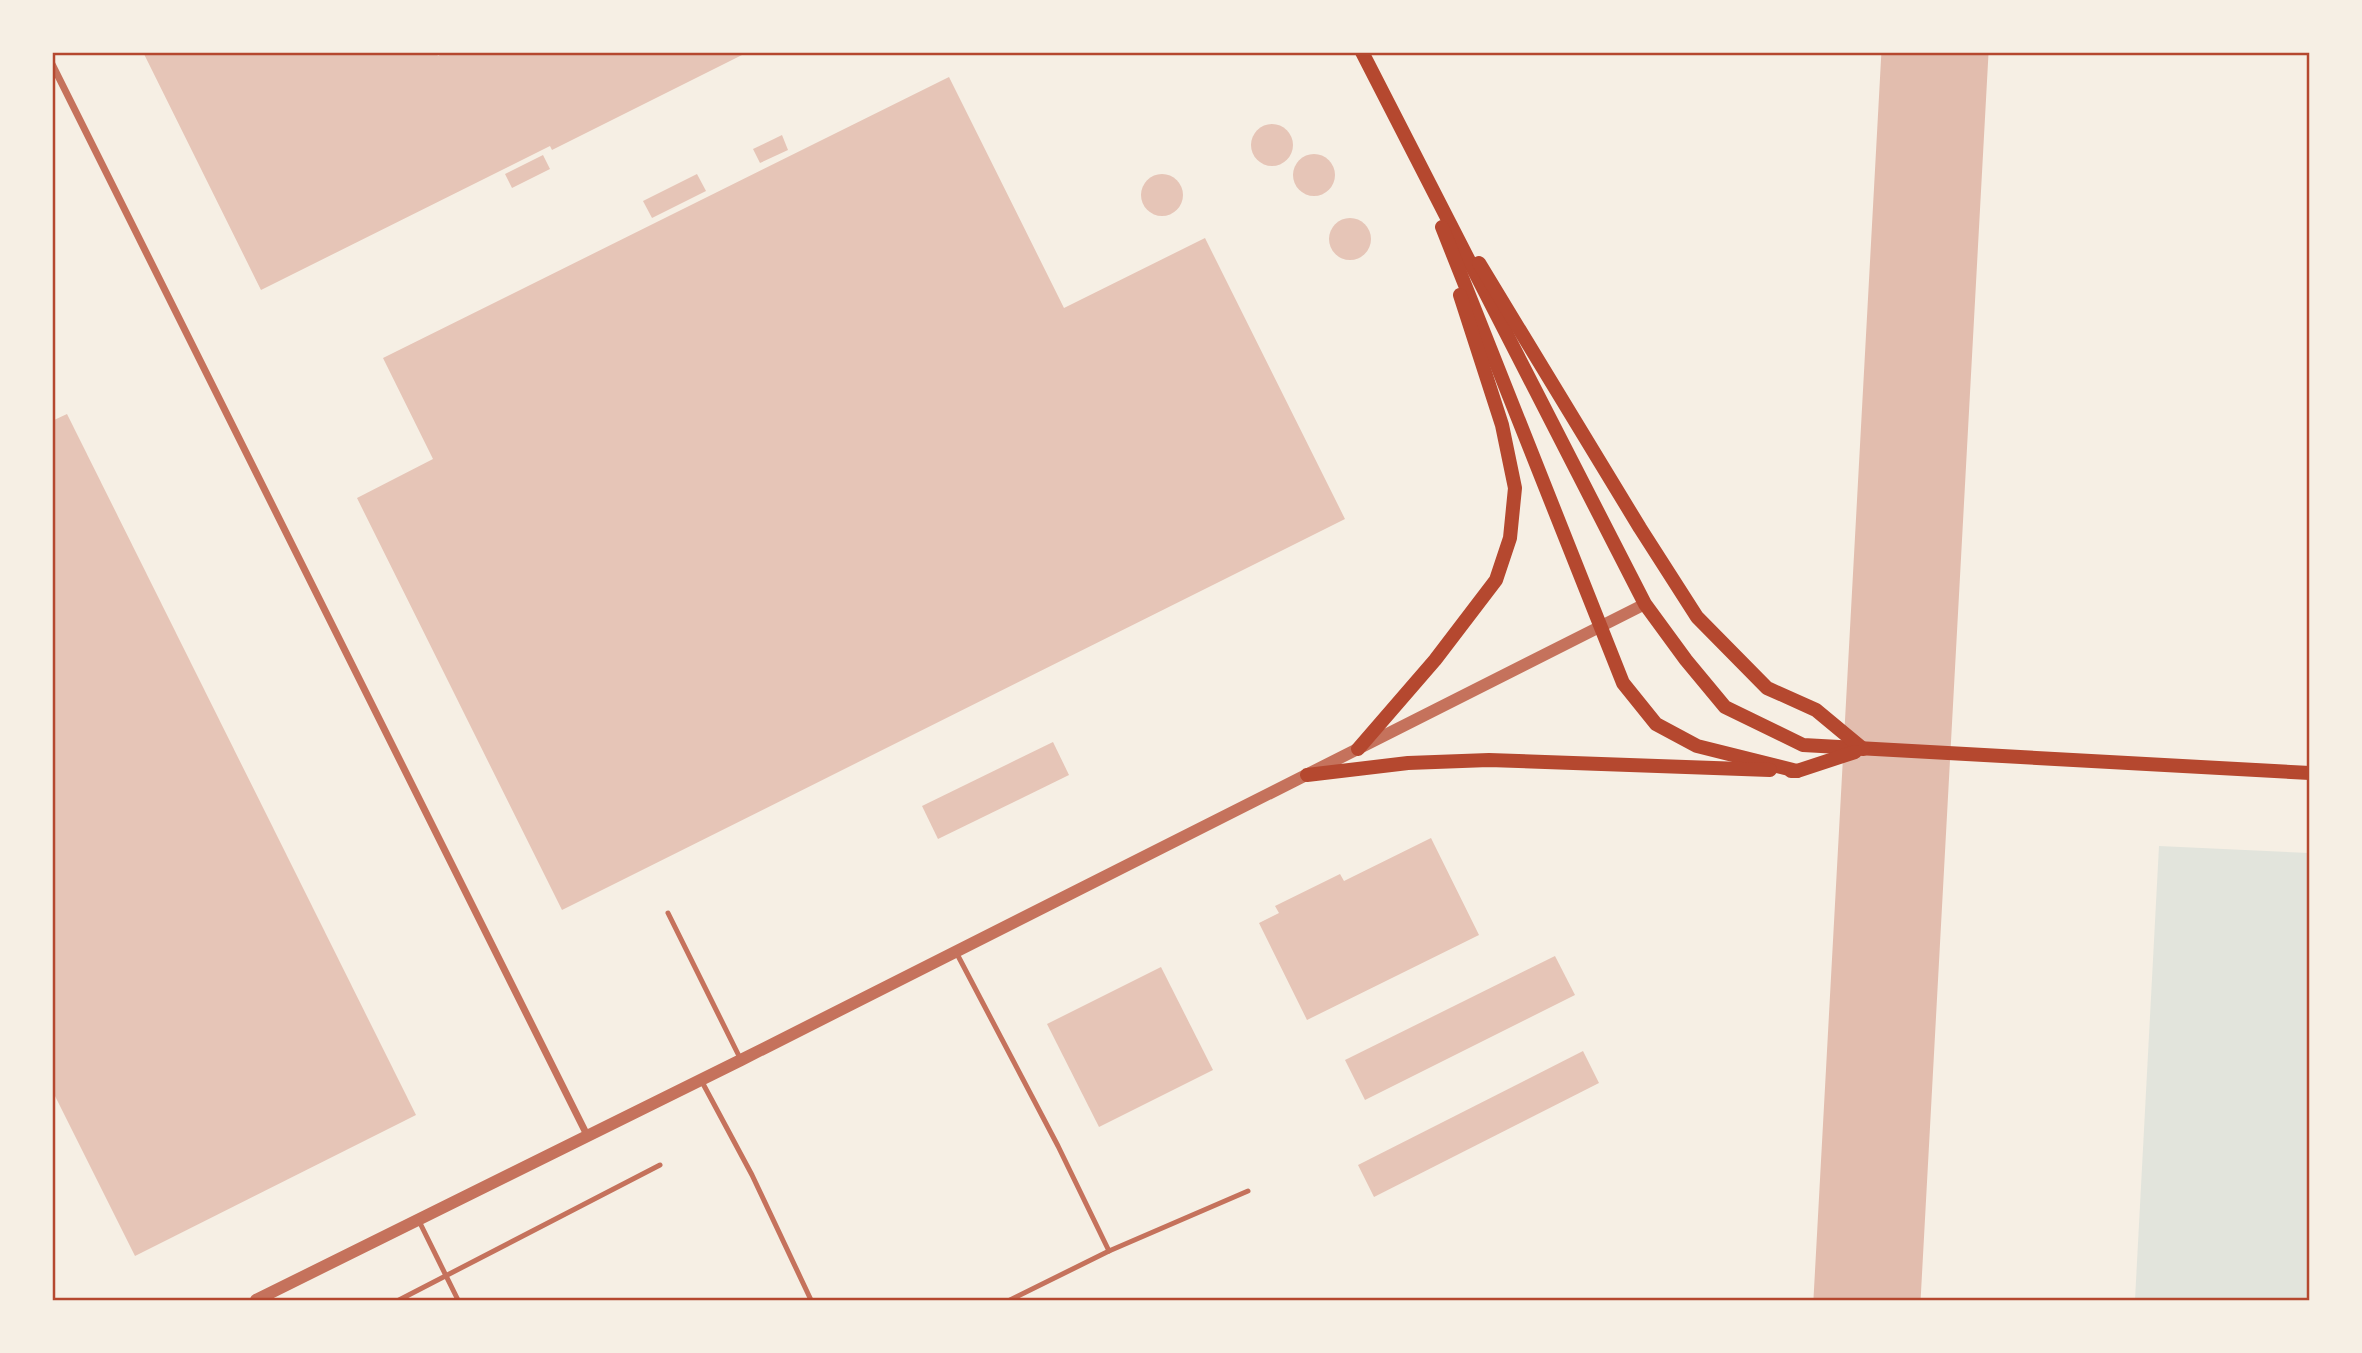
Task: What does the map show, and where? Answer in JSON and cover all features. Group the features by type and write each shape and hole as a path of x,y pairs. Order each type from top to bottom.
{"main road":[{"path":"1362,52 1645,604 1725,707 1803,745 2309,773"},
{"path":"1414,154 1623,684 1656,724 1697,746 1797,771"},
{"path":"1358,749 1435,660 1496,580 1510,538 1515,488 1502,425 1414,154"},
{"path":"1414,154 1640,528 1697,617 1767,688 1816,710 1863,749"},
{"path":"1307,775 1408,762 1489,760 1797,771 1863,749"}],"street":[{"path":"52,64 587,1135"},
{"path":"256,1300 741,1060 1645,604"}],"lane":[{"path":"668,914 741,1060"},
{"path":"956,951 1058,1146 1108,1251"},
{"path":"701,1080 752,1175 811,1300"},
{"path":"398,1300 660,1165"},
{"path":"1010,1300 1108,1251 1248,1191"},
{"path":"418,1219 458,1300"}],"shaded area":[{"path":"2159,846 2309,853 2309,1300 2135,1300"}],"building":[{"path":"143,52 436,52 438,56 445,52 748,52 552,150 550,146 261,290"},
{"path":"949,77 1064,308 1205,238 1345,519 562,910 357,498 433,459 383,358"},
{"path":"1272,124 1287,130 1293,145 1287,160 1272,166 1257,160 1251,145 1257,130"},
{"path":"782,135 788,150 760,163 753,149"},
{"path":"1314,154 1329,160 1335,175 1329,190 1314,196 1299,190 1293,175 1299,160"},
{"path":"543,155 550,169 512,188 505,174"},
{"path":"697,174 706,191 652,218 643,201"},
{"path":"1162,174 1177,180 1183,195 1177,210 1162,216 1147,210 1141,195 1147,180"},
{"path":"1350,218 1365,224 1371,239 1365,254 1350,260 1335,254 1329,239 1335,224"},
{"path":"67,414 416,1115 135,1256 52,1090 52,421"},
{"path":"1053,742 1069,775 938,839 922,806"},
{"path":"1431,838 1479,935 1307,1020 1259,923 1279,913 1275,906 1340,874 1344,881"},
{"path":"1555,956 1575,995 1365,1100 1345,1060"},
{"path":"1161,967 1213,1070 1099,1127 1047,1024"},
{"path":"1583,1051 1599,1083 1374,1197 1358,1165"}],"taxiway":[{"path":"1867,1300 1935,52"}]}
